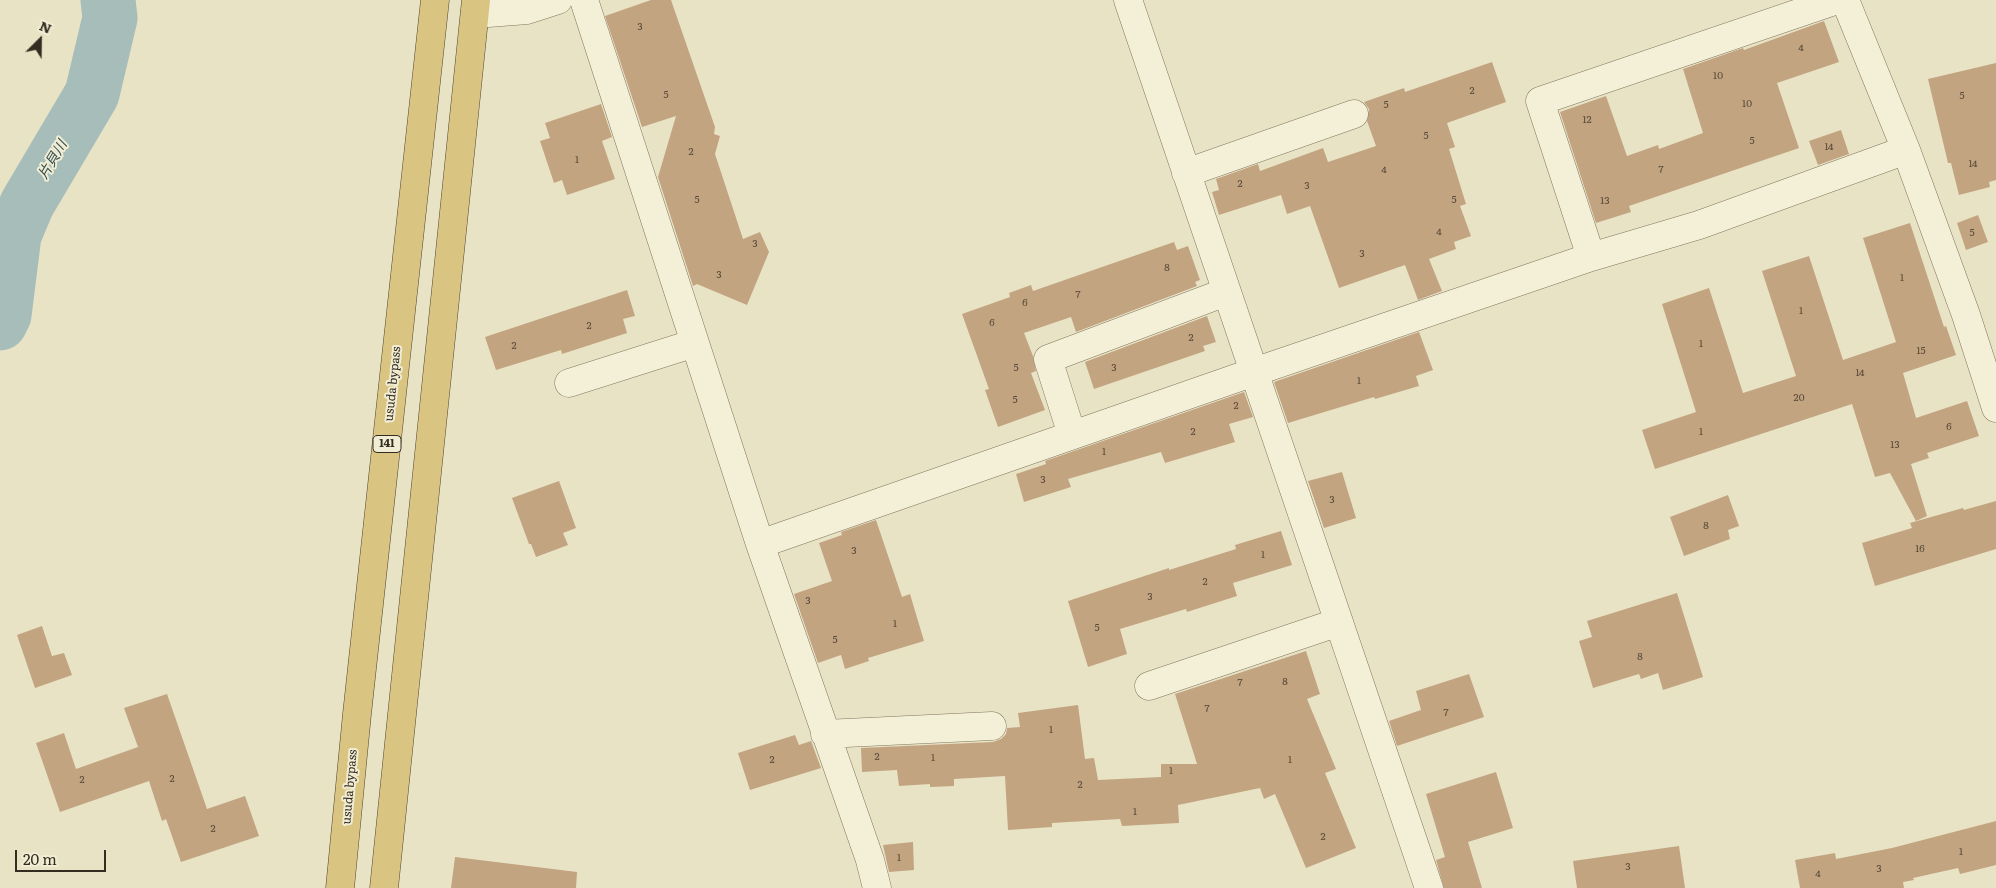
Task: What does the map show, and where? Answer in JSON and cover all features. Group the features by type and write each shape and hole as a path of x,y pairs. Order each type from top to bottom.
{"highway":[{"name":"usuda bypass","path":"340,888 358,704 435,0"},
{"path":"384,888 475,7"}],"street":[{"path":"475,7 526,10 558,0"},
{"path":"584,0 760,544 870,860 877,888"},
{"path":"1128,0 1429,888"},
{"path":"1591,257 1540,101 1837,0"},
{"path":"1845,0 1906,150 1966,316 1996,408"},
{"path":"1186,173 1354,114"},
{"path":"760,544 1591,257 1699,224 1906,150"},
{"path":"1072,435 1048,359 1226,292"},
{"path":"569,383 695,343"},
{"path":"1149,686 1339,622"},
{"path":"825,734 992,726"}],"building":[{"path":"651,0 671,0 715,127 714,134 720,136 715,154 743,239 760,232 769,252 747,305 697,284 693,286 658,177 676,116 642,127 605,16"},
{"path":"1824,21 1839,62 1777,83 1799,148 1629,206 1631,212 1596,223 1560,112 1606,96 1627,156 1658,145 1659,149 1703,133 1683,69 1743,48 1744,50"},
{"path":"1492,62 1506,102 1447,123 1455,147 1449,149 1466,204 1460,206 1471,236 1454,242 1456,249 1429,259 1442,291 1418,300 1405,265 1339,288 1310,206 1287,214 1281,195 1219,215 1212,192 1219,190 1216,179 1258,164 1260,171 1323,148 1328,162 1376,146 1367,121 1369,109 1364,102 1404,88 1405,92"},
{"path":"1996,63 1996,180 1989,182 1990,187 1959,195 1951,163 1948,163 1928,79"},
{"path":"601,104 612,137 602,141 615,179 567,195 562,180 554,183 540,141 550,138 545,123"},
{"path":"1841,130 1849,154 1818,165 1809,141"},
{"path":"1978,215 1988,242 1966,250 1957,223"},
{"path":"1910,223 1944,327 1946,326 1956,355 1903,373 1916,418 1967,401 1979,436 1927,453 1929,458 1911,464 1927,516 1916,521 1890,473 1875,477 1852,404 1655,469 1642,430 1696,412 1662,304 1709,288 1743,393 1796,376 1762,271 1809,256 1843,360 1896,342 1863,238"},
{"path":"1174,242 1177,250 1188,246 1200,280 1195,282 1197,286 1076,332 1071,317 1024,333 1033,356 1036,371 1031,373 1045,410 998,427 985,390 989,389 962,314 1010,297 1009,293 1031,285 1033,291"},
{"path":"627,290 635,316 623,319 627,333 562,354 561,350 496,370 485,337"},
{"path":"1207,316 1216,342 1203,346 1205,351 1094,389 1085,362"},
{"path":"1419,332 1433,370 1416,376 1419,386 1375,399 1374,397 1288,423 1274,382"},
{"path":"1244,392 1253,417 1229,424 1235,442 1165,463 1161,452 1068,479 1071,487 1024,502 1016,474 1046,464 1045,461"},
{"path":"1342,472 1356,518 1324,528 1308,481"},
{"path":"559,481 576,528 563,533 568,545 536,557 531,544 529,544 512,498"},
{"path":"1728,495 1739,526 1728,530 1730,539 1684,556 1670,517"},
{"path":"1996,501 1996,549 1875,586 1862,543 1912,528 1910,523"},
{"path":"876,520 902,597 910,594 924,641 868,658 869,661 845,669 841,655 818,663 794,594 832,581 819,543 842,535 841,532"},
{"path":"1281,531 1292,565 1233,583 1237,596 1187,612 1186,609 1120,629 1127,654 1088,667 1068,601 1169,568 1169,570 1236,549 1235,545"},
{"path":"1677,593 1703,677 1663,690 1658,673 1641,679 1639,674 1593,688 1579,641 1592,637 1587,621"},
{"path":"42,626 52,656 64,653 72,675 35,688 17,635"},
{"path":"1306,651 1320,694 1307,699 1336,769 1325,773 1356,848 1306,868 1275,794 1264,799 1260,788 1178,805 1179,823 1122,826 1120,819 1052,823 1052,827 1008,830 1005,776 954,779 954,786 930,787 930,784 899,786 897,770 862,772 861,748 993,742 1001,739 1006,734 1007,728 1020,727 1018,713 1078,705 1085,759 1094,758 1098,780 1161,777 1161,764 1197,764 1175,694"},
{"path":"1469,674 1484,717 1397,746 1389,721 1421,710 1416,691"},
{"path":"167,694 207,809 245,796 259,836 181,862 166,819 162,821 149,781 60,812 36,743 64,733 76,769 138,747 124,708"},
{"path":"795,735 799,745 811,741 821,768 750,790 738,753"},
{"path":"1496,772 1513,828 1468,842 1482,888 1444,888 1436,860 1445,857 1426,794"},
{"path":"1996,821 1996,865 1960,874 1958,868 1913,878 1914,880 1903,882 1904,888 1800,888 1795,860 1835,853 1836,859 1892,848"},
{"path":"913,842 914,870 889,872 883,845"},
{"path":"1679,846 1685,888 1577,888 1573,861"},
{"path":"455,857 577,872 576,888 451,888"}],"waterway":[{"name":"片貝川","path":"0,323 4,315 14,235 27,204 92,94 110,18 108,0"}]}
